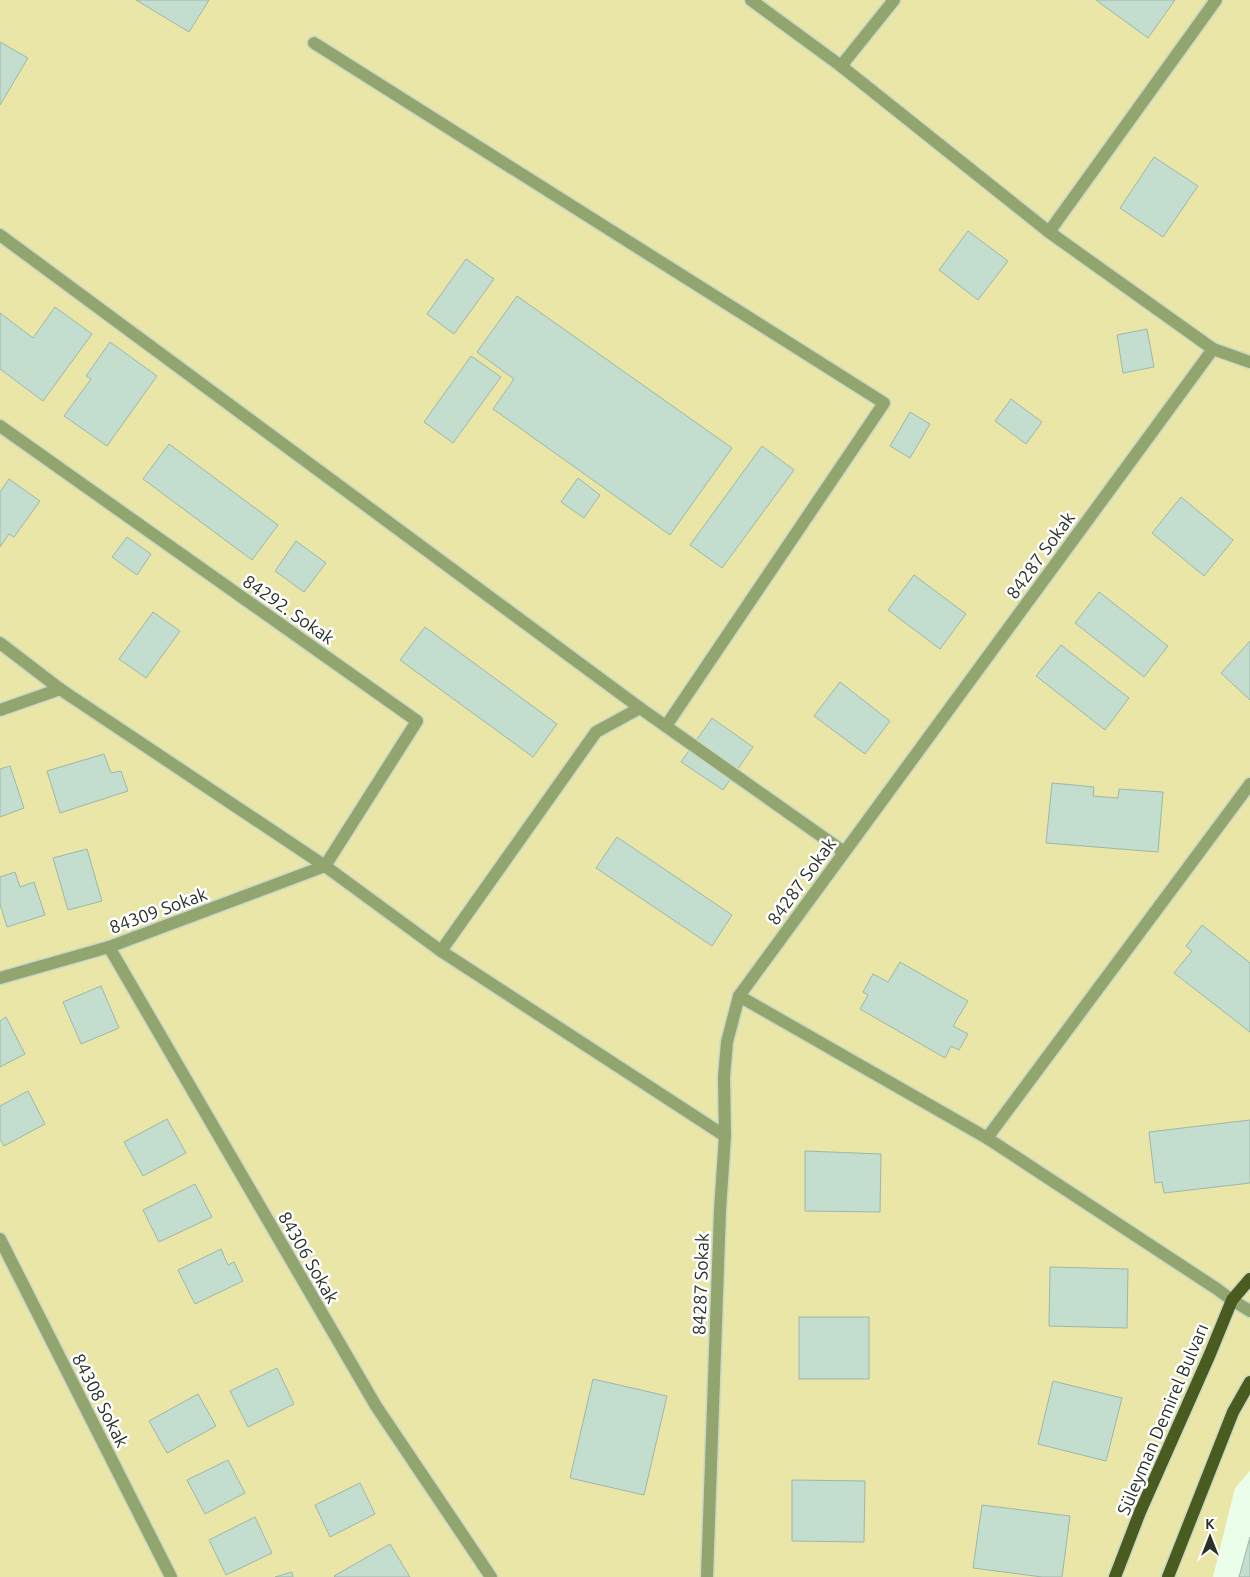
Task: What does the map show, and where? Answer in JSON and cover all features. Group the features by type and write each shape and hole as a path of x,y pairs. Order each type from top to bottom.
{"main road":[{"name":"Süleyman Demirel Bulvarı","path":"1115,1577 1140,1512 1232,1300 1250,1279"},
{"path":"1168,1577 1233,1412 1250,1382"}],"street":[{"path":"751,0 841,66 1049,232 1213,349 1250,362"},
{"path":"841,66 894,0"},
{"path":"1049,232 1216,0"},
{"path":"314,43 884,403 666,726"},
{"path":"0,235 640,708 844,852"},
{"name":"84287 Sokak","path":"707,1577 720,1210 725,1136 724,1077 727,1042 739,996 1213,349"},
{"name":"84292. Sokak","path":"0,426 417,721 325,866"},
{"path":"0,643 60,689 325,866 441,951 725,1136"},
{"path":"0,710 60,689"},
{"path":"441,951 596,732 640,708"},
{"path":"987,1138 1250,784"},
{"name":"84309 Sokak","path":"0,978 108,947 325,866"},
{"name":"84306 Sokak","path":"108,947 376,1406 491,1577"},
{"path":"739,996 987,1138 1250,1311"},
{"name":"84308 Sokak","path":"0,1239 171,1577"}],"shaded area":[{"path":"0,0 1250,0 1250,1471 1235,1488 1213,1577 0,1577"}],"building":[{"path":"136,0 209,0 189,32"},
{"path":"1096,0 1175,0 1148,38"},
{"path":"0,42 28,58 0,105"},
{"path":"1154,157 1198,186 1163,237 1120,208"},
{"path":"968,231 1008,261 978,300 939,270"},
{"path":"466,259 494,279 454,334 427,314"},
{"path":"517,296 732,448 670,535 493,409 514,379 477,352"},
{"path":"55,307 92,334 43,401 0,369 0,313 33,338"},
{"path":"1147,329 1154,367 1123,373 1117,335"},
{"path":"110,342 157,376 107,446 64,416 91,379 86,376"},
{"path":"471,356 501,377 453,443 424,422"},
{"path":"1011,399 1042,422 1026,444 995,421"},
{"path":"910,412 930,424 910,458 890,446"},
{"path":"169,444 278,525 252,560 143,479"},
{"path":"762,446 794,470 722,568 690,545"},
{"path":"578,478 600,495 584,518 561,502"},
{"path":"9,479 40,501 14,537 9,534 0,547 0,492"},
{"path":"1181,497 1233,540 1204,576 1152,533"},
{"path":"127,537 151,554 137,575 112,557"},
{"path":"296,541 326,563 304,592 275,571"},
{"path":"914,575 966,614 940,649 888,610"},
{"path":"1099,592 1168,646 1144,677 1075,623"},
{"path":"153,612 180,631 146,678 119,659"},
{"path":"425,627 557,724 533,757 400,660"},
{"path":"1250,641 1250,700 1221,673"},
{"path":"1061,645 1129,698 1105,730 1036,676"},
{"path":"840,682 890,721 865,754 814,716"},
{"path":"712,718 753,747 723,790 681,762"},
{"path":"104,754 111,773 121,771 128,791 60,813 47,771"},
{"path":"10,766 24,808 0,817 0,769"},
{"path":"1052,783 1094,787 1093,796 1118,798 1119,789 1163,792 1158,852 1046,843"},
{"path":"617,837 732,915 712,946 596,868"},
{"path":"87,849 102,901 68,910 53,858"},
{"path":"15,872 20,887 34,882 45,915 7,927 0,904 0,877"},
{"path":"1202,925 1250,963 1250,1032 1174,973 1192,951 1186,946"},
{"path":"900,962 968,1001 953,1026 968,1034 959,1050 951,1046 945,1058 860,1009 868,995 863,992 873,974 888,982"},
{"path":"101,986 119,1028 81,1044 63,1002"},
{"path":"6,1017 25,1054 0,1067 0,1021"},
{"path":"28,1091 45,1124 4,1146 0,1139 0,1106"},
{"path":"167,1119 186,1153 143,1176 124,1142"},
{"path":"1250,1120 1250,1183 1164,1193 1162,1182 1155,1183 1149,1132"},
{"path":"805,1151 881,1154 880,1212 805,1211"},
{"path":"195,1184 212,1217 159,1242 143,1210"},
{"path":"221,1249 228,1265 234,1262 243,1281 195,1304 178,1270"},
{"path":"1050,1267 1128,1269 1127,1328 1049,1326"},
{"path":"799,1317 869,1317 869,1379 799,1379"},
{"path":"277,1368 294,1404 248,1427 230,1391"},
{"path":"593,1379 667,1396 644,1495 570,1478"},
{"path":"1053,1381 1122,1398 1106,1461 1038,1444"},
{"path":"198,1394 216,1426 167,1453 149,1421"},
{"path":"228,1460 245,1493 205,1514 187,1480"},
{"path":"792,1480 865,1481 864,1542 792,1541"},
{"path":"360,1483 375,1514 330,1537 315,1505"},
{"path":"982,1505 1070,1516 1062,1577 1042,1577 973,1568"},
{"path":"255,1517 272,1553 226,1575 209,1540"},
{"path":"1250,1537 1250,1577 1239,1577"},
{"path":"390,1544 410,1577 334,1576"},
{"path":"292,1572 293,1577 275,1577"}]}
